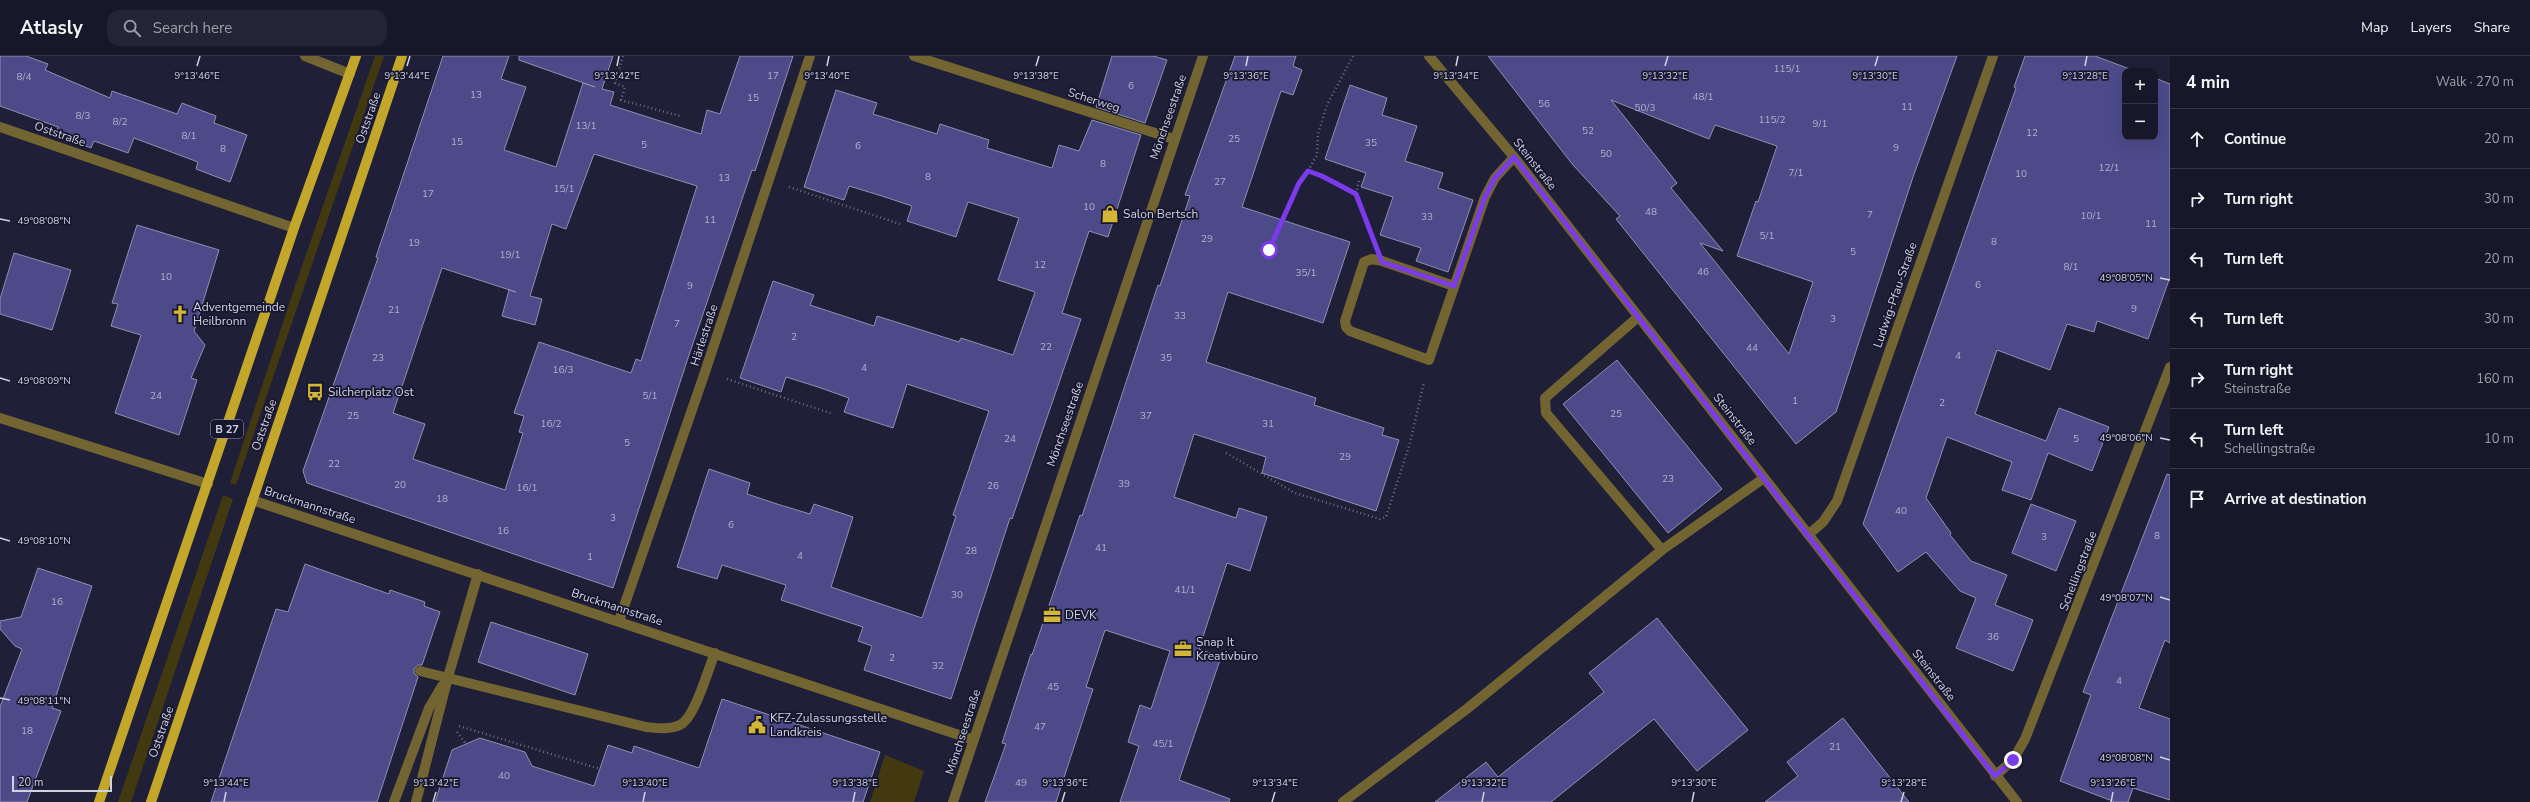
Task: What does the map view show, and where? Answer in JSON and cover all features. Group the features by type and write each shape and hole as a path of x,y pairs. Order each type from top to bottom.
{"main road":[{"name":"B 27","path":"99,802 294,228 356,56"},
{"name":"Oststraße","path":"151,802 402,56"}],"street":[{"path":"305,56 350,74"},
{"name":"Härlestraße","path":"619,621 705,372 810,56"},
{"name":"Scherweg","path":"914,56 1174,139"},
{"name":"Mönchseestraße","path":"954,802 1174,139 1203,56"},
{"name":"Steinstraße","path":"1428,56 1514,157 1809,534 1995,776 2017,802"},
{"name":"Ludwig-Pfau-Straße","path":"1809,534 1823,522 1837,501 1993,56"},
{"name":"Oststraße","path":"0,127 294,228"},
{"path":"1454,286 1382,262 1372,260 1364,262 1345,321 1346,327 1350,331 1429,360 1485,197 1495,178 1514,157"},
{"path":"1638,317 1545,398 1546,413 1662,550"},
{"name":"Schellingstraße","path":"1995,776 2013,760 2025,739 2170,367"},
{"path":"0,418 208,484"},
{"path":"1343,802 1468,708 1662,550 1764,478"},
{"name":"Bruckmannstraße","path":"252,500 974,740"},
{"path":"416,802 448,677 478,574"},
{"path":"420,671 646,727 669,729 681,725 690,716 715,653"},
{"path":"394,802 429,708 448,677"}],"path":[{"path":"623,56 615,83 625,87 621,100 680,116"},
{"path":"1269,250 1299,183 1317,155 1318,134 1327,106 1353,56"},
{"path":"1308,171 1322,176 1356,194"},
{"path":"768,180 900,224"},
{"path":"1360,181 1356,194 1382,262"},
{"path":"1226,453 1295,493 1380,519 1386,517 1410,443 1429,360"},
{"path":"705,372 833,414"},
{"path":"452,724 600,769"}],"shaded area":[{"path":"375,56 384,56 236,485 230,483 295,286"},
{"path":"223,495 233,499 131,802 118,802"},
{"path":"885,755 924,771 914,802 870,802"}],"building":[{"path":"0,56 26,56 48,64 45,70 110,98 112,91 177,114 182,103 216,116 214,123 247,135 230,182 196,169 198,162 134,138 128,153 94,141 91,148 56,134 58,127 0,106"},
{"path":"443,56 509,56 501,79 526,87 504,150 556,167 583,83 595,87 519,60 519,56 613,56 602,89 614,92 610,105 701,134 707,110 720,114 740,56 793,56 755,171 752,170 687,361 613,588 307,483 303,471 378,258 376,257","holes":["594,154 697,186 641,361 636,359 631,373 539,342 514,413 524,416 519,432 523,433 505,490 413,459 425,424 393,413 442,268 516,292 509,290 502,316 535,325 542,299 530,296 552,224 566,229"]},
{"path":"1112,56 1153,56 1167,60 1145,123 1096,107"},
{"path":"1235,56 1296,56 1293,66 1302,70 1293,95 1281,91 1242,207 1350,242 1323,323 1228,292 1206,362 1316,398 1314,405 1384,428 1382,435 1399,440 1376,511 1262,473 1266,457 1194,434 1174,497 1236,518 1239,508 1267,517 1250,571 1227,563 1199,649 1221,657 1179,780 1230,799 1229,802 1120,802 1139,746 1128,742 1140,705 1151,709 1170,651 1105,630 1086,687 1093,689 1056,802 985,802 1006,744 1002,743 1031,654 1032,655 1080,515 1082,516 1158,285 1160,286 1190,196 1185,195"},
{"path":"1488,56 1957,56 1913,177 1836,412 1796,444 1616,219 1620,216 1573,165","holes":["1611,100 1709,139 1715,125 1777,146 1758,202 1756,201 1737,256 1813,282 1789,354 1700,243 1723,251 1671,188 1677,183"]},
{"path":"2025,56 2095,56 2127,68 2122,68 2122,140 2158,140 2158,79 2170,84 2170,277 2148,339 2097,321 2094,332 2067,324 2050,370 1997,350 1975,414 2046,441 2059,408 2109,427 2092,471 2048,453 2031,500 2002,490 2012,462 1947,437 1926,498 1951,533 1950,535 1971,561 2007,575 1995,605 2033,620 2013,671 1956,648 1976,598 1960,591 1926,552 1898,572 1863,524 2016,88 2014,87"},
{"path":"1350,85 1387,98 1382,115 1417,126 1405,161 1443,173 1438,188 1473,200 1448,272 1416,261 1421,248 1380,235 1393,197 1361,187 1366,173 1325,159"},
{"path":"836,90 877,103 873,114 937,134 940,124 989,140 987,148 1052,168 1059,145 1079,151 1092,120 1141,135 1108,237 1089,231 1062,313 1081,319 1012,519 1010,518 951,699 864,670 872,646 858,641 863,627 781,600 786,585 722,565 717,579 677,567 709,469 750,483 747,494 777,504 810,514 814,504 853,517 831,587 922,618 956,516 953,515 989,411 907,384 893,428 844,412 849,398 818,387 786,377 781,392 740,378 773,281 814,295 810,305 874,326 877,316 959,342 961,338 1013,355 1035,292 998,280 1019,218 968,202 956,237 907,221 912,206 882,196 849,186 844,200 804,187"},
{"path":"137,225 219,250 194,331 205,345 191,378 197,380 179,435 115,413 141,335 111,326 118,304 112,303"},
{"path":"14,253 71,270 52,330 0,314 0,299"},
{"path":"1617,360 1722,489 1668,533 1563,404"},
{"path":"2167,474 2170,475 2170,643 2165,640 2139,708 2170,719 2170,800 2133,788 2128,802 2115,802 2060,781 2091,695 2083,692"},
{"path":"2031,504 2076,521 2056,571 2012,553"},
{"path":"305,564 389,594 390,590 425,602 424,606 440,612 422,665 418,665 414,669 414,673 418,677 377,802 211,802 276,609 288,612"},
{"path":"38,568 92,586 52,708 61,711 27,802 0,802 0,707 22,649 15,646 0,629 0,621 21,617"},
{"path":"1657,618 1748,730 1697,771 1654,719 1551,802 1435,802 1486,762 1498,777 1604,692 1589,673"},
{"path":"491,622 588,654 575,695 478,662"},
{"path":"722,699 880,752 863,802 435,802 452,750 480,738 525,752 532,766 594,786 608,745 632,753 634,746 699,768"},
{"path":"1843,718 1909,802 1765,802 1798,776 1787,762"}],"place":[{"name":"Salon Bertsch","path":"1110,214"},
{"name":"Adventgemeinde Heilbronn","path":"180,314"},
{"name":"Silcherplatz Ost","path":"315,392"},
{"name":"DEVK","path":"1052,615"},
{"name":"Snap It Kreativbüro","path":"1183,649"},
{"name":"KFZ-Zulassungsstelle Landkreis","path":"757,725"}],"route":[{"path":"1269,250 1299,183 1308,171 1322,176 1356,194 1382,262 1454,286 1485,197 1495,178 1514,157 1809,534 1995,776 2013,760"}]}
